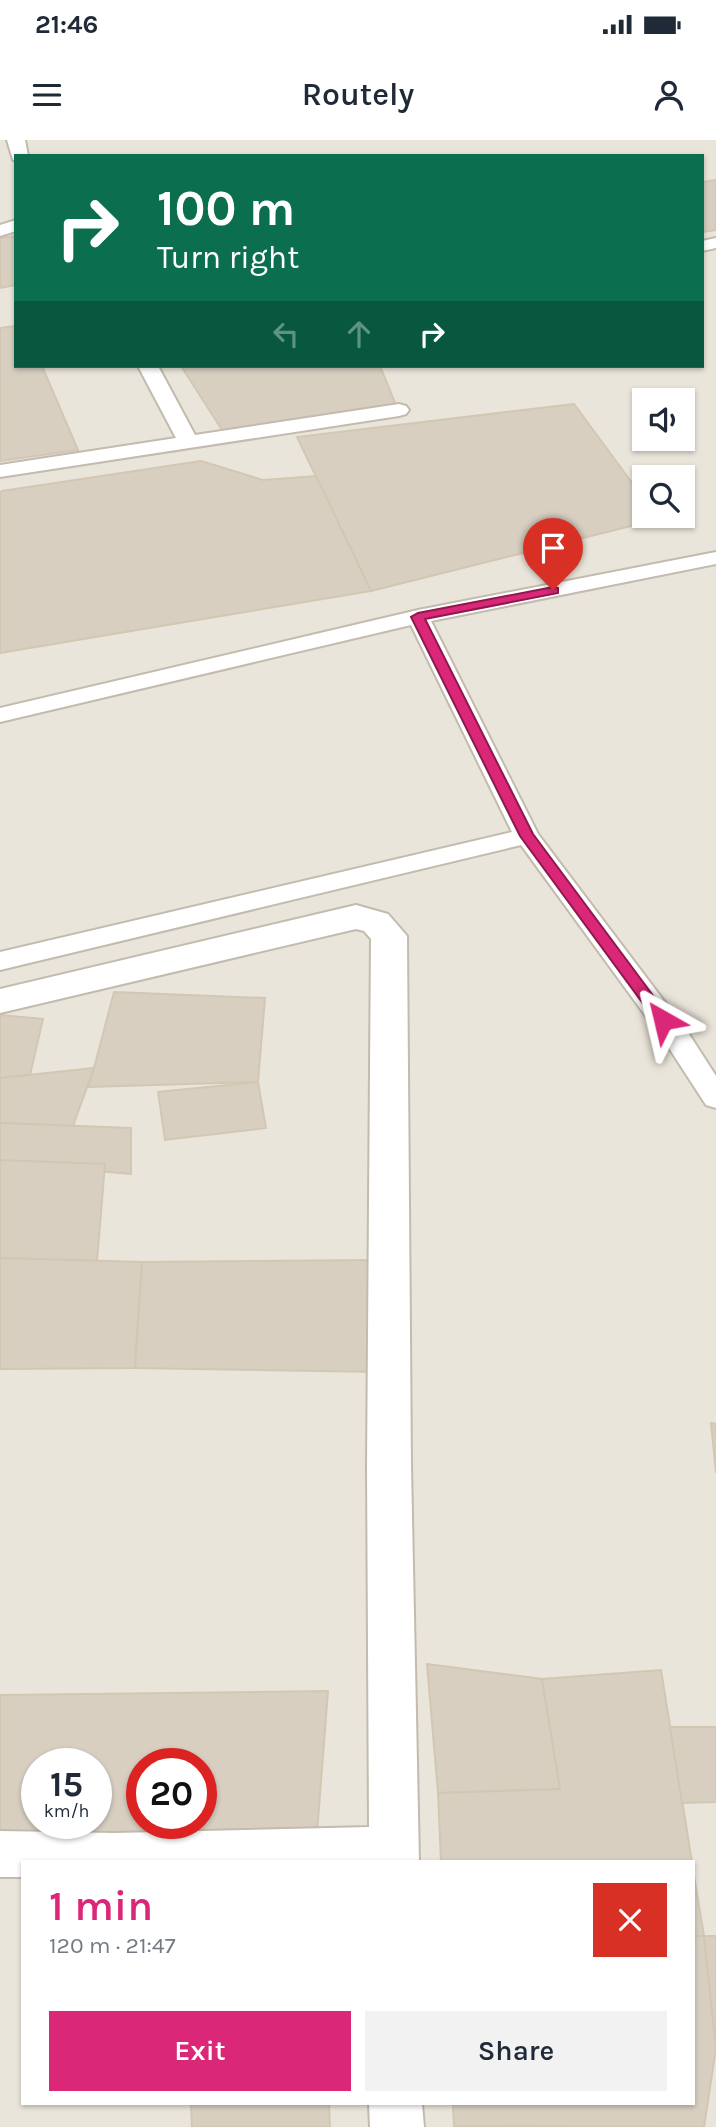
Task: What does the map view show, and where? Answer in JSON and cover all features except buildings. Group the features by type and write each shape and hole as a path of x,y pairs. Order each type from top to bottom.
{"street":[{"path":"0,1001 356,917 376,922 389,936 389,1466 394,1856 0,1854"},
{"path":"396,2105 397,2127"}],"lane":[{"path":"149,368 189,443"},
{"path":"0,471 399,410"},
{"path":"0,715 418,617 716,558"},
{"path":"418,617 527,836 678,1041 716,1098"},
{"path":"0,961 527,836"}],"shaded area":[{"path":"0,140 716,140 716,2127 0,2127"}],"route":[{"path":"553,590 418,617 527,836 663,1020"}]}
